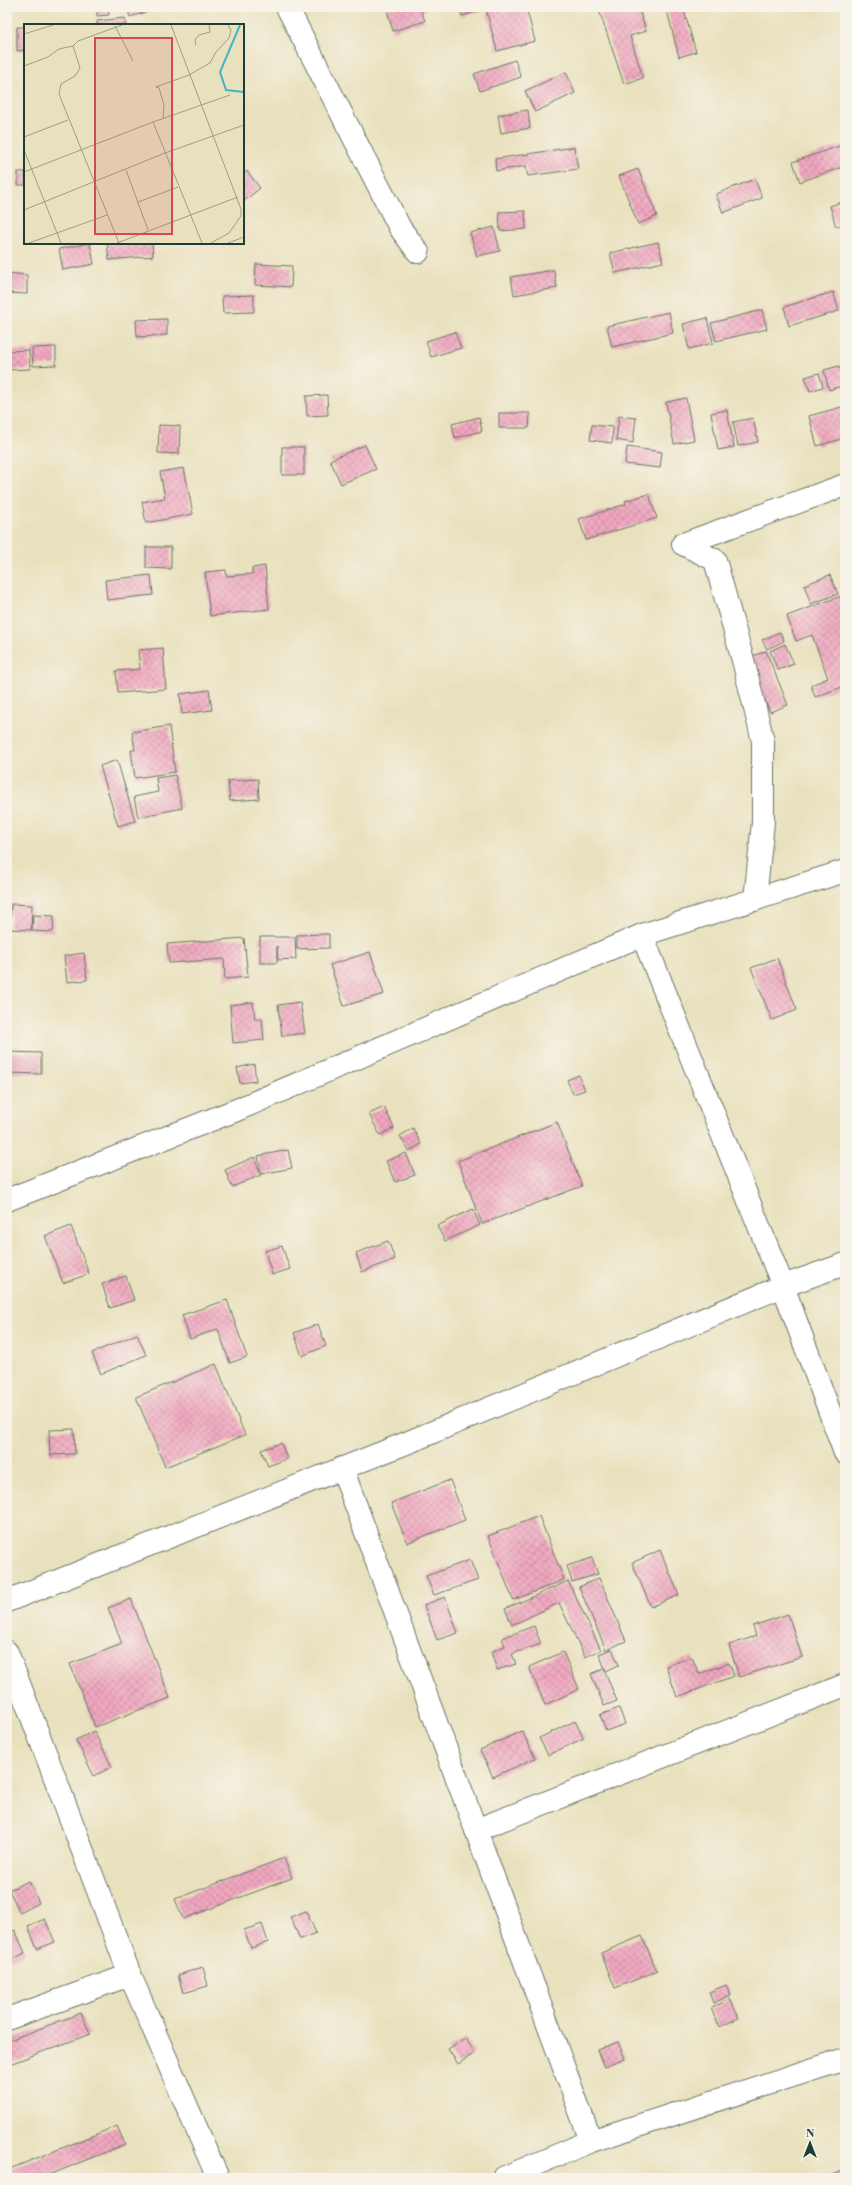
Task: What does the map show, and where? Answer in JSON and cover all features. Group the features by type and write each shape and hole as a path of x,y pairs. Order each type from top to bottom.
{"street":[{"path":"287,7 400,228 418,252"},
{"path":"755,900 763,822 763,741 744,664 714,560 683,544 845,485"},
{"path":"7,1200 239,1109 642,935 845,871"},
{"path":"642,935 782,1286 845,1453"},
{"path":"7,1600 416,1439 782,1286 845,1264"},
{"path":"342,1468 591,2141"},
{"path":"7,1652 130,1975 218,2178"},
{"path":"476,1830 845,1685"},
{"path":"7,2019 130,1975"},
{"path":"503,2178 591,2141 845,2059"}],"building":[{"path":"97,7 108,7 109,15 97,16"},
{"path":"127,7 163,7 130,17"},
{"path":"386,7 433,7 421,11 425,21 393,31"},
{"path":"459,7 526,7 535,41 497,51 486,9 462,16"},
{"path":"598,7 638,7 646,31 630,36 643,78 624,84"},
{"path":"666,7 683,7 696,52 679,57"},
{"path":"125,18 126,24 97,24 97,21"},
{"path":"17,27 24,27 24,50 17,51"},
{"path":"515,60 521,77 480,91 474,74"},
{"path":"566,72 575,93 535,112 525,91"},
{"path":"528,110 530,128 501,133 498,115"},
{"path":"845,144 845,166 800,182 793,162"},
{"path":"574,147 578,169 528,176 526,166 496,171 495,159"},
{"path":"638,169 657,216 638,224 619,176"},
{"path":"247,171 260,188 244,201 244,174"},
{"path":"18,172 24,172 24,185 18,185"},
{"path":"755,179 762,198 723,213 716,194"},
{"path":"845,201 845,224 836,227 830,206"},
{"path":"525,211 526,229 500,231 499,212"},
{"path":"494,227 500,251 477,256 470,233"},
{"path":"658,242 663,262 615,273 610,253"},
{"path":"90,244 94,264 63,270 59,249"},
{"path":"107,244 152,244 153,256 109,260"},
{"path":"256,264 292,266 291,287 255,285"},
{"path":"554,270 557,288 514,295 511,277"},
{"path":"7,273 27,275 27,294 7,293"},
{"path":"833,292 839,311 789,326 784,307"},
{"path":"254,295 254,312 223,313 222,296"},
{"path":"762,310 767,329 716,341 711,323"},
{"path":"669,312 673,333 612,347 607,326"},
{"path":"707,318 713,343 689,349 683,324"},
{"path":"167,319 167,335 137,337 136,320"},
{"path":"455,332 461,348 431,357 426,341"},
{"path":"56,347 56,365 33,366 32,348"},
{"path":"29,350 30,369 7,370 7,351"},
{"path":"839,366 845,385 829,390 824,370"},
{"path":"819,373 823,387 810,391 805,377"},
{"path":"327,395 328,415 307,416 306,396"},
{"path":"686,398 694,440 674,444 666,402"},
{"path":"845,406 845,438 817,446 809,416"},
{"path":"727,410 734,447 718,450 711,413"},
{"path":"499,413 530,413 529,428 499,428"},
{"path":"619,416 636,418 633,443 616,440"},
{"path":"479,417 482,431 455,438 452,424"},
{"path":"753,418 758,442 738,446 733,422"},
{"path":"159,425 180,426 179,454 158,453"},
{"path":"592,425 613,427 612,443 590,440"},
{"path":"365,445 376,469 341,484 330,460"},
{"path":"282,447 304,447 304,475 282,475"},
{"path":"627,447 662,452 660,468 625,464"},
{"path":"184,468 193,514 146,523 142,502 165,498 160,472"},
{"path":"649,494 657,518 586,540 579,519 626,504 625,501"},
{"path":"146,547 171,547 171,569 146,568"},
{"path":"265,566 269,609 210,616 205,572 226,570 226,576 252,574 252,568"},
{"path":"151,575 153,595 107,600 105,580"},
{"path":"830,575 838,594 811,604 804,585"},
{"path":"841,596 845,606 845,686 815,697 811,685 828,678 812,635 796,641 787,616"},
{"path":"780,632 784,641 767,649 762,640"},
{"path":"785,644 794,664 778,670 770,651"},
{"path":"163,648 166,689 118,693 116,671 140,669 138,650"},
{"path":"766,651 788,705 770,712 747,658"},
{"path":"209,690 212,710 182,714 180,694"},
{"path":"169,726 175,772 135,778 131,750 135,750 132,732"},
{"path":"117,760 135,821 118,826 100,766"},
{"path":"175,775 182,808 138,817 134,797 158,792 156,778"},
{"path":"258,779 259,799 230,801 228,781"},
{"path":"11,904 32,905 31,930 10,929"},
{"path":"33,915 54,916 53,932 32,931"},
{"path":"329,934 329,948 297,949 297,935"},
{"path":"260,937 295,937 296,959 278,960 277,946 277,963 260,963"},
{"path":"244,938 248,977 225,979 224,959 169,963 167,944"},
{"path":"370,952 384,994 344,1006 330,965"},
{"path":"84,953 87,980 67,982 64,956"},
{"path":"777,958 797,1010 772,1020 751,968"},
{"path":"253,1002 255,1019 262,1019 264,1040 233,1043 230,1005"},
{"path":"300,1002 305,1033 282,1036 278,1005"},
{"path":"7,1052 41,1053 41,1074 7,1073"},
{"path":"254,1064 256,1081 240,1083 237,1068"},
{"path":"579,1075 585,1090 573,1094 567,1080"},
{"path":"384,1107 394,1128 380,1135 369,1114"},
{"path":"557,1122 582,1186 482,1224 458,1161"},
{"path":"413,1128 421,1144 409,1151 400,1136"},
{"path":"288,1150 292,1168 261,1174 258,1156"},
{"path":"406,1153 415,1175 395,1182 386,1161"},
{"path":"254,1157 261,1175 232,1187 225,1170"},
{"path":"473,1209 480,1225 445,1241 437,1226"},
{"path":"71,1226 89,1274 63,1283 45,1236"},
{"path":"388,1241 395,1259 362,1272 356,1253"},
{"path":"282,1246 290,1269 272,1275 265,1251"},
{"path":"126,1276 134,1300 110,1308 102,1284"},
{"path":"227,1300 247,1357 230,1363 218,1329 190,1339 182,1315"},
{"path":"318,1324 326,1346 302,1356 294,1333"},
{"path":"137,1334 146,1355 101,1374 92,1353"},
{"path":"216,1364 245,1435 165,1467 136,1397"},
{"path":"74,1429 75,1454 50,1455 49,1430"},
{"path":"281,1443 287,1459 268,1466 261,1450"},
{"path":"450,1480 465,1520 407,1543 391,1503"},
{"path":"539,1516 564,1580 513,1600 488,1536"},
{"path":"660,1550 679,1595 651,1607 632,1563"},
{"path":"592,1558 598,1574 572,1582 567,1566"},
{"path":"470,1560 478,1580 434,1595 426,1576"},
{"path":"599,1578 626,1641 606,1650 579,1587"},
{"path":"568,1581 601,1650 585,1657 559,1603 512,1625 505,1609"},
{"path":"445,1597 458,1633 437,1640 424,1605"},
{"path":"131,1599 170,1698 95,1727 70,1664 122,1644 108,1608"},
{"path":"788,1614 802,1657 739,1677 729,1645 756,1636 753,1626"},
{"path":"534,1626 541,1644 512,1654 516,1664 497,1670 491,1652 505,1646 502,1638"},
{"path":"612,1649 619,1665 606,1671 599,1654"},
{"path":"563,1652 579,1689 545,1705 529,1667"},
{"path":"692,1657 699,1674 729,1663 734,1676 677,1697 666,1666"},
{"path":"604,1669 617,1701 604,1706 591,1674"},
{"path":"619,1708 625,1724 606,1731 600,1715"},
{"path":"575,1721 584,1738 548,1755 539,1738"},
{"path":"94,1731 112,1767 94,1776 76,1740"},
{"path":"522,1731 535,1758 493,1777 480,1750"},
{"path":"284,1858 292,1878 183,1919 175,1899"},
{"path":"29,1881 39,1903 20,1913 9,1890"},
{"path":"306,1911 316,1933 300,1939 290,1917"},
{"path":"45,1919 55,1942 37,1949 28,1926"},
{"path":"262,1924 268,1942 251,1948 244,1930"},
{"path":"15,1930 25,1953 9,1961 7,1956 7,1934"},
{"path":"642,1936 657,1971 615,1988 601,1953"},
{"path":"203,1967 208,1986 183,1993 178,1975"},
{"path":"726,1985 731,1995 713,2003 709,1992"},
{"path":"730,1999 739,2018 719,2027 711,2008"},
{"path":"81,2013 90,2034 7,2065 7,2041"},
{"path":"465,2038 475,2053 458,2064 448,2049"},
{"path":"618,2042 625,2059 604,2067 597,2050"},
{"path":"117,2126 125,2144 42,2178 7,2178 7,2170"},
{"path":"845,2170 845,2178 826,2178"}]}
